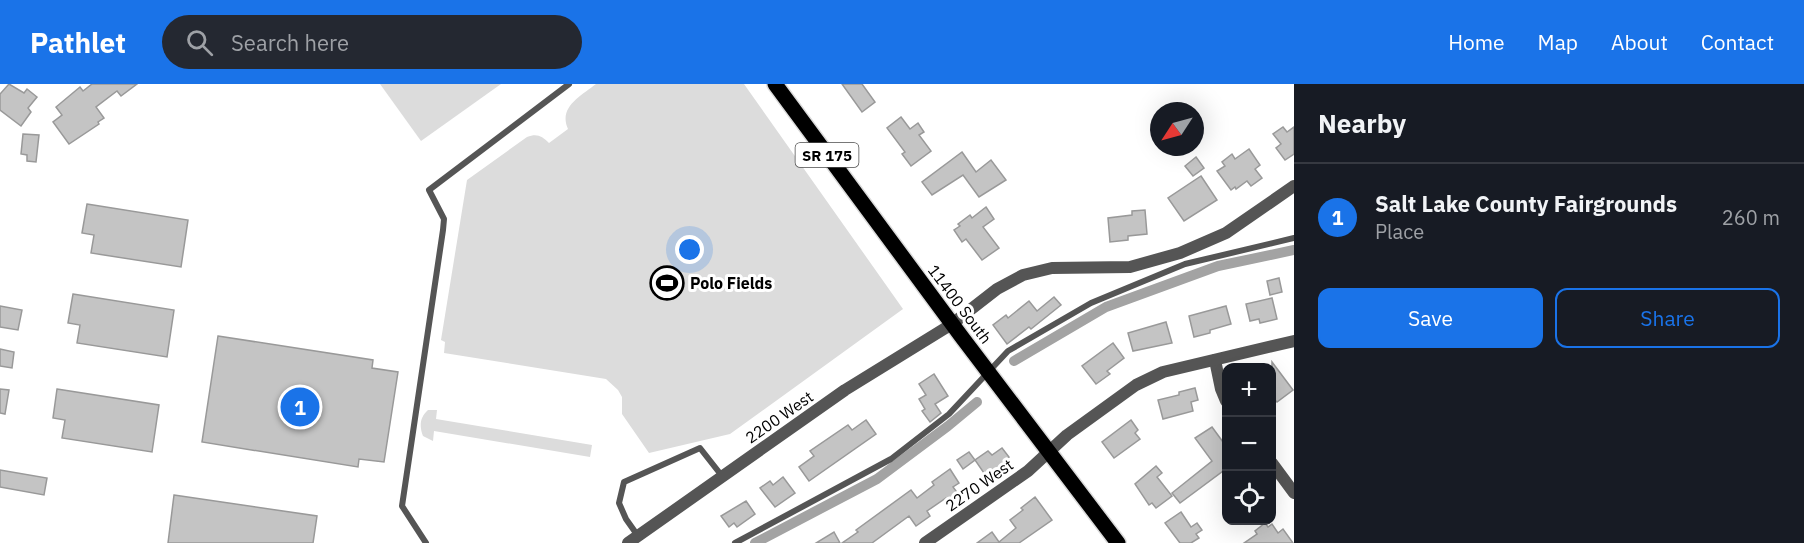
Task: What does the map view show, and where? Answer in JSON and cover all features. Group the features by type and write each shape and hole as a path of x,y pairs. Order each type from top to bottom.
{"main road":[{"name":"11400 South","path":"775,84 952,324 1119,543"}],"street":[{"name":"2200 West","path":"633,539 845,390 952,324 997,289 1023,275 1052,268 1130,267 1180,253 1226,233 1294,186"},
{"name":"2270 West","path":"925,543 1028,471 1071,432 1145,380 1163,372 1294,341"},
{"path":"1215,360 1222,391"},
{"path":"1276,469 1294,494"}],"lane":[{"path":"426,543 402,506 444,219 429,190 569,84"},
{"path":"735,543 891,459 949,414 1008,351 1091,303 1185,264 1294,238"},
{"path":"633,539 619,503 624,482 700,448 722,476"}],"shaded area":[{"path":"380,84 501,84 421,141"},
{"name":"Polo Fields","path":"596,84 744,84 903,309 730,434 649,453 622,414 622,397 618,390 606,379 444,353 445,342 441,340 467,180 527,137 539,136 549,143 568,129 566,114 569,108"},
{"path":"428,410 437,410 436,419 592,445 590,457 434,431 433,441 423,436 421,429 422,419"}],"building":[{"path":"9,84 24,93 27,89 37,97 28,108 31,112 21,126 0,110 0,94"},
{"path":"92,84 137,84 121,96 117,91 96,107 104,118 98,122 99,124 69,144 53,122 62,115 56,107 80,87 83,91"},
{"path":"842,84 862,84 875,102 862,112"},
{"path":"901,117 910,129 918,123 924,132 919,135 931,151 911,166 902,154 905,152 887,128"},
{"path":"1283,127 1287,132 1294,127 1294,154 1285,160 1276,148 1281,144 1273,134"},
{"path":"23,134 39,135 36,162 27,161 27,155 21,154"},
{"path":"1249,149 1260,165 1255,169 1262,178 1251,186 1247,181 1231,190 1217,171 1225,166 1222,162 1232,154 1235,159"},
{"path":"962,152 976,172 991,160 1006,180 979,197 963,175 932,195 922,182"},
{"path":"1196,157 1204,168 1193,176 1185,166"},
{"path":"1201,176 1217,200 1184,221 1168,198"},
{"path":"87,204 188,220 181,267 91,253 94,235 82,233"},
{"path":"986,207 994,219 983,227 999,248 982,260 966,239 962,242 954,230 970,215 972,218"},
{"path":"1145,210 1147,234 1128,236 1128,240 1110,242 1108,218 1132,215 1132,211"},
{"path":"1279,278 1282,292 1270,295 1267,281"},
{"path":"73,294 174,310 167,357 77,343 80,325 68,323"},
{"path":"1054,297 1061,305 1031,329 1029,327 1007,344 993,325 1006,315 1008,318 1029,301 1037,311"},
{"path":"1272,298 1277,319 1260,323 1259,319 1250,321 1246,304"},
{"path":"0,306 22,310 18,330 0,327"},
{"path":"1226,306 1231,324 1194,337 1189,316"},
{"path":"1166,322 1172,343 1133,351 1128,333"},
{"path":"218,336 373,360 372,368 398,372 384,462 359,459 358,467 202,442"},
{"path":"1113,343 1124,358 1107,371 1110,374 1096,384 1082,366"},
{"path":"0,349 14,352 12,368 0,366"},
{"path":"1276,367 1293,390 1276,401"},
{"path":"934,374 948,396 935,404 941,413 930,422 922,411 925,409 919,399 926,395 919,384"},
{"path":"1195,388 1198,400 1191,402 1193,411 1163,419 1158,400"},
{"path":"0,389 9,390 5,414 0,413"},
{"path":"57,389 159,405 152,452 62,438 65,420 53,418"},
{"path":"866,420 876,434 809,481 799,467 814,456 810,451 848,425 852,430"},
{"path":"1131,420 1138,430 1135,433 1140,439 1114,458 1102,442"},
{"path":"1212,427 1222,441 1222,472 1180,503 1172,493 1212,461 1195,438"},
{"path":"1002,448 1009,457 1005,460 1008,464 988,479 975,460 988,451 992,455"},
{"path":"969,452 975,460 963,469 957,460"},
{"path":"1156,466 1162,473 1157,477 1172,496 1156,508 1152,503 1149,505 1135,484"},
{"path":"950,469 959,483 953,487 959,495 949,502 946,498 927,511 930,516 916,526 909,516 872,543 842,543 911,490 917,498 934,485 932,482"},
{"path":"0,470 47,478 44,495 0,487"},
{"path":"783,477 795,493 775,507 760,488 770,481 773,485"},
{"path":"174,495 317,516 313,543 168,543"},
{"path":"1035,497 1052,520 1019,543 977,543 992,532 999,542 1016,528 1010,520"},
{"path":"746,501 755,514 737,527 734,523 729,527 721,516"},
{"path":"1181,512 1191,527 1197,523 1202,530 1196,534 1199,538 1191,543 1180,543 1165,523"},
{"path":"1262,525 1268,527 1273,525 1278,533 1283,529 1293,543 1244,543 1257,534 1255,531"},
{"path":"834,532 840,543 816,543"}],"waterway":[{"path":"1014,361 1106,307 1218,266 1294,250"},
{"path":"755,543 877,479 977,402"}],"place":[{"name":"Polo Fields","path":"667,283"},
{"name":"Salt Lake County Fairgrounds","path":"300,407"}]}
